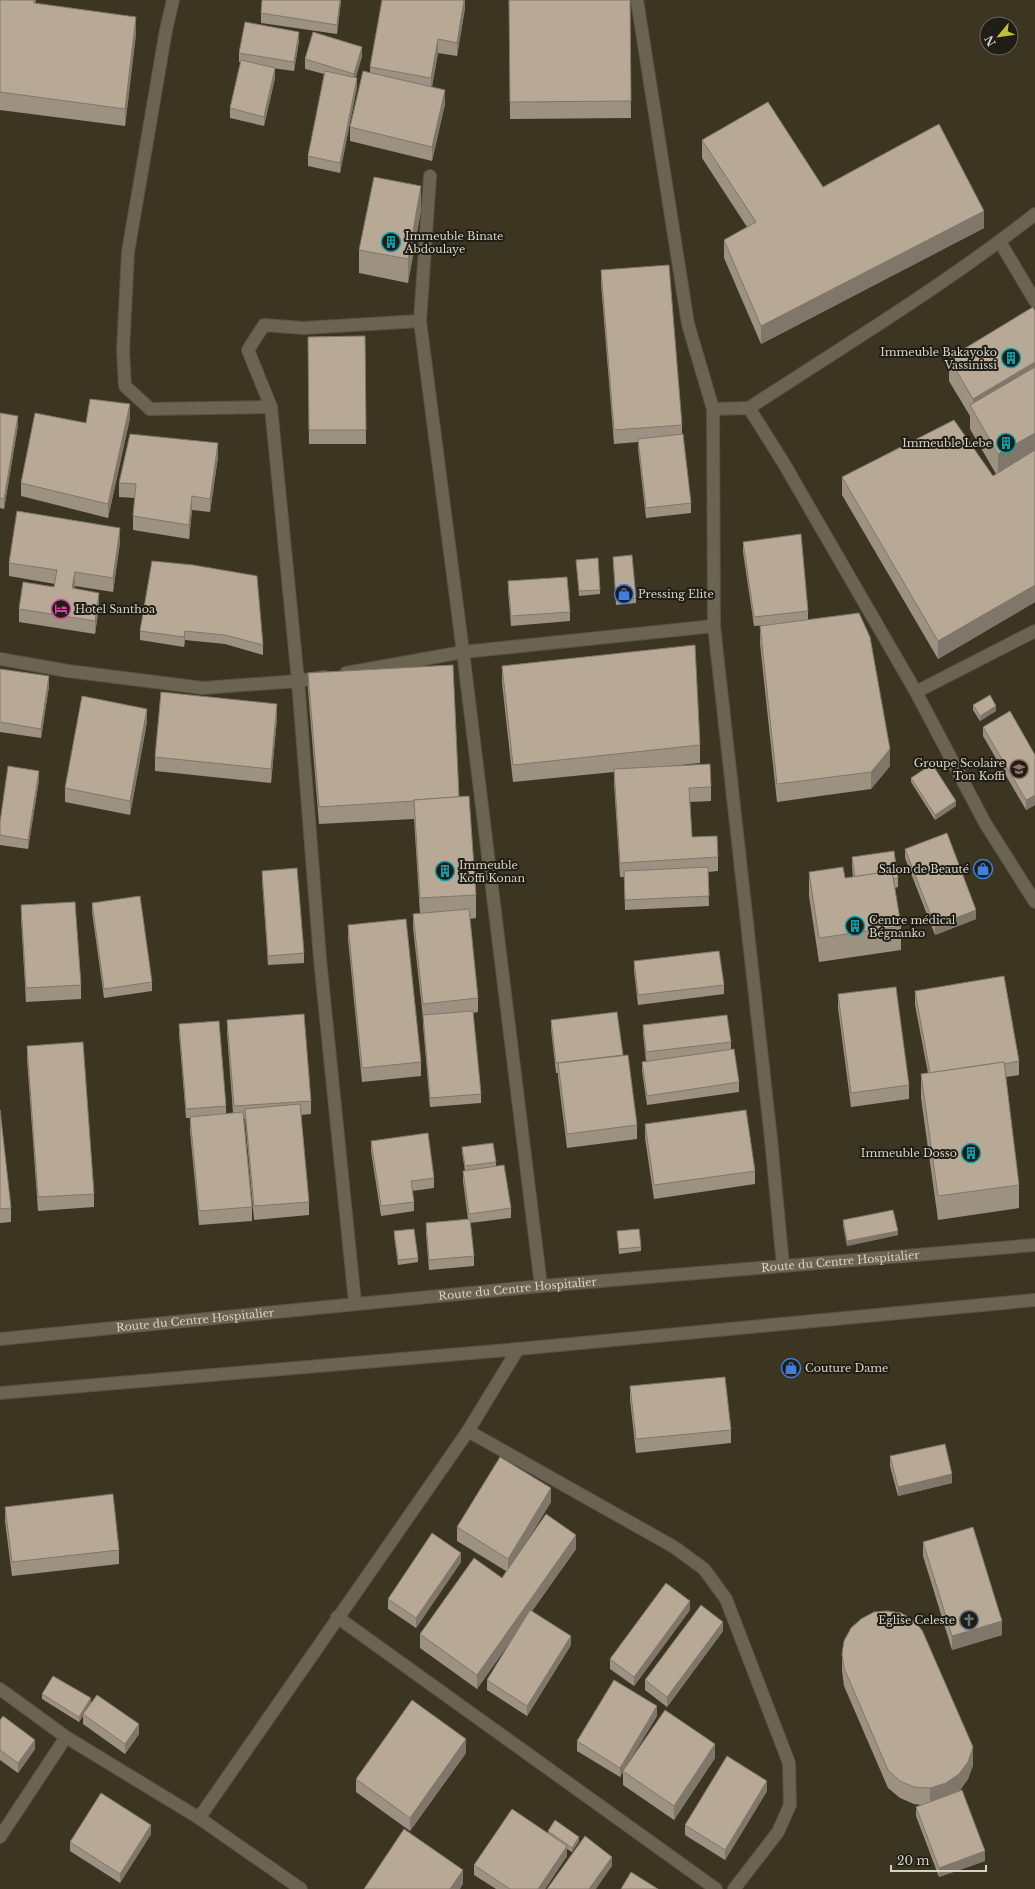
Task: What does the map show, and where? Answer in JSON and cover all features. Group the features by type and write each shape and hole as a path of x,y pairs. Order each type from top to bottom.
{"street":[{"path":"173,0 164,38 128,252 123,351 125,386 150,409 271,407"},
{"path":"637,0 688,324 713,409 714,626 770,1132 783,1266"},
{"path":"430,176 420,321 463,652 541,1286"},
{"path":"713,409 748,408 1000,242 1035,214"},
{"path":"1000,242 1035,302"},
{"path":"355,1303 320,959 298,681 271,407 248,350 264,325 303,328 420,321"},
{"path":"748,408 783,462 916,692 985,823 1035,902"},
{"path":"0,659 68,671 203,688 298,681 463,652 714,626"},
{"path":"916,692 1035,631"},
{"name":"Route du Centre Hospitalier","path":"0,1339 355,1303 541,1286 1035,1245"},
{"path":"0,1393 518,1349 1035,1300"},
{"path":"199,1818 468,1431 518,1349"},
{"path":"468,1431 674,1547 704,1569 726,1599 789,1763 790,1805 778,1832 734,1889"},
{"path":"337,1618 716,1889"},
{"path":"0,1689 66,1737 199,1818 300,1889"},
{"path":"0,1836 66,1737"}],"building":[{"path":"0,0 34,0 34,3 136,17 125,109 0,92"},
{"path":"262,0 340,0 337,25 261,13"},
{"path":"382,0 464,0 457,43 438,39 431,78 370,67"},
{"path":"509,0 630,0 631,101 510,102"},
{"path":"245,22 299,32 294,62 239,53"},
{"path":"313,32 362,47 354,74 305,59"},
{"path":"241,60 275,68 264,117 230,108"},
{"path":"325,71 357,78 340,163 308,156"},
{"path":"363,71 445,90 432,147 350,127"},
{"path":"768,102 823,187 939,124 984,211 761,326 724,240 756,222 702,140"},
{"name":"Immeuble Binate Abdoulaye","path":"374,177 421,186 408,259 359,250"},
{"path":"669,265 682,425 614,430 601,270"},
{"path":"1033,307 1035,311 1035,362 973,399 949,358"},
{"path":"365,336 366,430 309,430 308,337"},
{"path":"1035,367 1035,433 998,454 970,405"},
{"path":"90,399 130,404 108,504 21,483 35,413 86,423"},
{"path":"0,413 18,416 4,499 0,498"},
{"path":"954,420 993,476 1035,450 1035,585 938,641 842,477"},
{"path":"130,434 218,443 210,499 192,496 189,525 133,516 136,484 119,483"},
{"path":"683,434 691,503 646,508 638,439"},
{"path":"17,511 120,528 113,578 75,572 72,588 99,593 95,621 19,609 23,582 54,587 57,570 9,563"},
{"path":"801,534 808,611 754,617 743,542"},
{"path":"632,555 636,598 616,600 613,557"},
{"path":"598,558 600,590 579,591 576,560"},
{"path":"152,561 193,565 257,576 263,645 225,635 185,631 184,637 140,631"},
{"path":"567,577 570,612 511,616 508,581"},
{"path":"859,613 870,637 890,749 871,772 777,784 760,626"},
{"path":"695,645 700,745 513,765 502,666"},
{"path":"453,665 459,797 319,807 308,673"},
{"path":"0,669 49,676 41,729 0,722"},
{"path":"161,692 277,704 271,769 155,757"},
{"path":"990,695 996,706 980,716 973,705"},
{"path":"82,696 147,709 130,801 65,788"},
{"path":"1010,711 1035,755 1035,795 1026,800 983,727"},
{"path":"710,764 711,787 689,788 692,837 717,836 718,857 620,863 614,769"},
{"path":"932,764 956,801 935,815 911,778"},
{"path":"8,766 39,771 28,840 0,835 0,822"},
{"name":"Immeuble Koffi Konan","path":"469,796 476,895 420,898 414,800"},
{"path":"947,833 976,910 935,926 905,849"},
{"path":"894,851 898,878 893,879 892,871 855,877 852,857"},
{"path":"708,867 709,896 625,900 624,871"},
{"path":"843,867 845,878 892,871 901,926 819,938 809,872"},
{"path":"297,868 304,953 268,956 262,871"},
{"path":"140,896 152,982 104,989 92,903"},
{"path":"75,902 81,985 26,988 21,905"},
{"path":"469,909 478,998 423,1004 413,914"},
{"path":"406,919 421,1062 362,1068 348,925"},
{"path":"719,951 724,985 638,995 634,961"},
{"path":"1004,976 1019,1061 930,1073 915,991"},
{"path":"896,987 909,1085 851,1093 838,994"},
{"path":"473,1011 481,1094 430,1098 423,1015"},
{"path":"617,1012 623,1055 556,1063 551,1020"},
{"path":"304,1014 311,1101 234,1106 227,1020"},
{"path":"727,1015 731,1042 646,1052 643,1025"},
{"path":"219,1021 226,1106 186,1109 179,1024"},
{"path":"83,1042 94,1194 38,1197 27,1046"},
{"path":"734,1049 739,1082 647,1096 642,1062"},
{"path":"628,1055 637,1125 567,1134 558,1063"},
{"name":"Immeuble Dosso","path":"1004,1062 1019,1185 938,1196 921,1074"},
{"path":"300,1104 309,1202 254,1206 245,1109"},
{"path":"0,1110 11,1208 0,1209"},
{"path":"746,1110 755,1171 654,1185 645,1124"},
{"path":"243,1112 252,1207 199,1211 190,1117"},
{"path":"428,1133 434,1178 411,1181 414,1202 381,1206 371,1141"},
{"path":"493,1143 496,1162 465,1166 462,1147"},
{"path":"504,1165 511,1208 469,1214 463,1171"},
{"path":"893,1210 898,1231 847,1241 843,1220"},
{"path":"470,1219 474,1256 429,1260 426,1223"},
{"path":"414,1229 418,1258 398,1260 394,1231"},
{"path":"639,1229 641,1247 619,1249 617,1231"},
{"path":"725,1377 731,1430 636,1439 630,1386"},
{"path":"945,1444 952,1474 898,1487 890,1456"},
{"path":"500,1457 551,1488 508,1559 457,1527"},
{"path":"113,1494 119,1550 12,1562 5,1507"},
{"path":"546,1514 576,1535 477,1675 420,1634 474,1558 502,1578"},
{"path":"973,1527 1002,1621 952,1636 923,1542"},
{"path":"432,1533 461,1553 416,1618 388,1599"},
{"path":"666,1583 690,1601 634,1677 610,1659"},
{"path":"701,1605 723,1622 667,1697 645,1680"},
{"path":"530,1610 571,1636 527,1706 487,1680"},
{"path":"887,1611 901,1613 913,1620 922,1630 973,1747 968,1762 959,1774 946,1783 930,1788 914,1787 900,1781 888,1770 844,1668 842,1654 844,1641 851,1628 861,1619 874,1612"},
{"path":"53,1676 91,1698 79,1717 42,1694"},
{"path":"614,1680 657,1706 620,1768 577,1741"},
{"path":"97,1695 139,1724 125,1744 83,1714"},
{"path":"412,1700 466,1739 410,1818 356,1779"},
{"path":"665,1710 715,1744 674,1806 623,1771"},
{"path":"3,1716 35,1740 18,1763 0,1750 0,1720"},
{"path":"727,1756 767,1781 725,1850 685,1825"},
{"path":"962,1790 985,1851 939,1868 916,1807"},
{"path":"101,1793 151,1825 120,1874 70,1842"},
{"path":"512,1809 567,1846 538,1889 510,1889 474,1865"},
{"path":"555,1820 579,1837 572,1848 548,1831"},
{"path":"404,1829 463,1870 450,1889 364,1889"},
{"path":"585,1836 612,1857 589,1889 547,1889"},
{"path":"631,1872 658,1889 621,1889"}],"place":[{"name":"Immeuble Binate Abdoulaye","path":"391,242"},
{"name":"Immeuble Bakayoko Vassinissi","path":"1011,358"},
{"name":"Immeuble Lebe","path":"1006,443"},
{"name":"Pressing Elite","path":"624,594"},
{"name":"Hotel Santhoa","path":"61,609"},
{"name":"Groupe Scolaire Ton Koffi","path":"1019,769"},
{"name":"Salon de Beauté","path":"983,869"},
{"name":"Immeuble Koffi Konan","path":"445,871"},
{"name":"Centre médical Bégnanko","path":"855,926"},
{"name":"Immeuble Dosso","path":"971,1153"},
{"name":"Couture Dame","path":"791,1368"},
{"name":"Eglise Celeste","path":"969,1620"}]}
